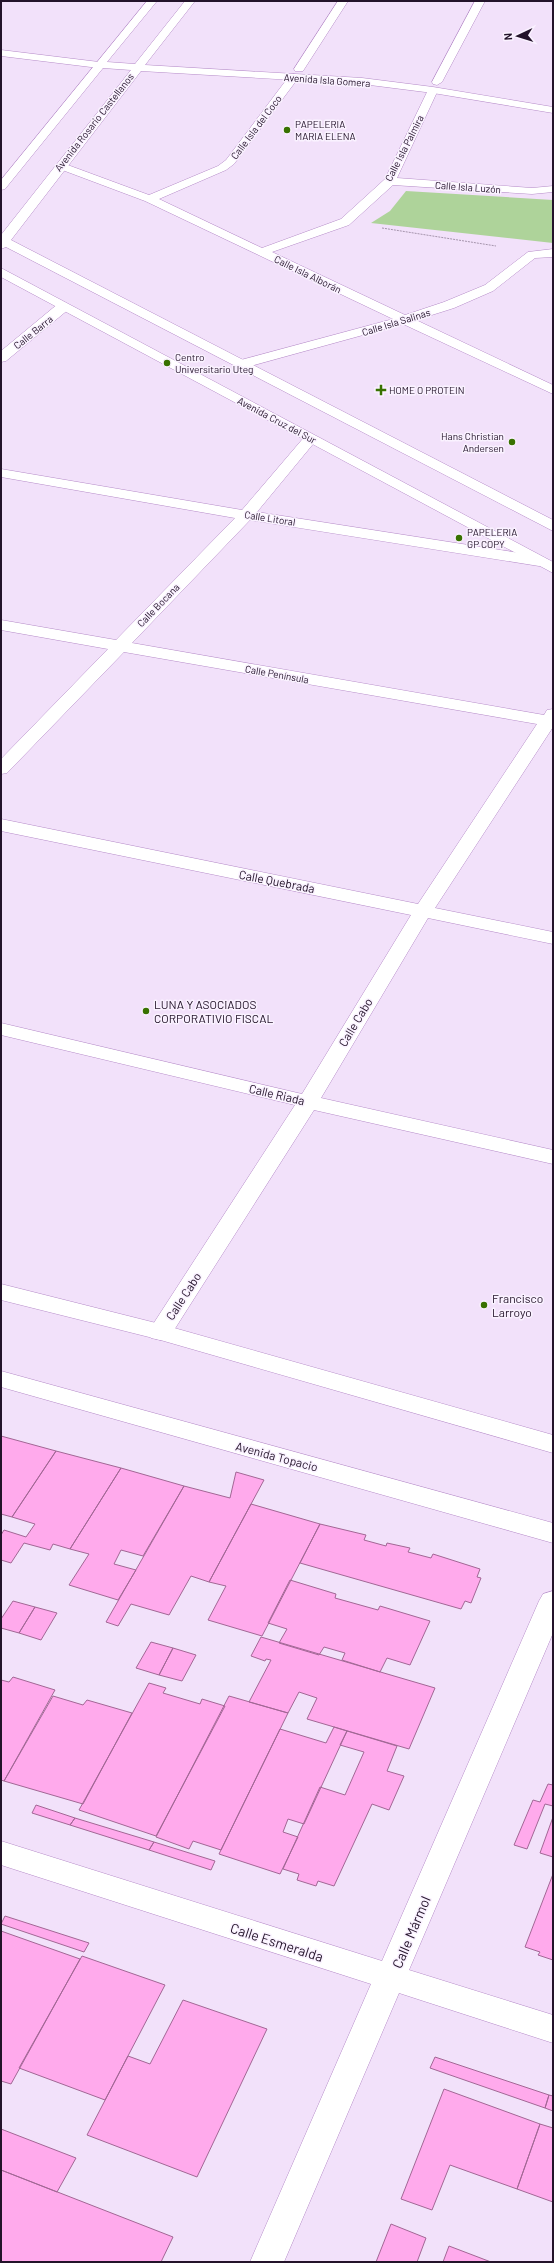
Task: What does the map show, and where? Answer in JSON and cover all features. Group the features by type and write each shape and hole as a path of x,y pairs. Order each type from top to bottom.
{"street":[{"path":"1,187 152,1"},
{"name":"Avenida Rosario Castellanos","path":"2,242 139,64 190,1"},
{"name":"Calle Isla del Coco","path":"149,199 222,168 230,162 296,73 343,1"},
{"name":"Calle Isla Palmira","path":"261,252 345,222 390,181 435,86 480,1"},
{"name":"Avenida Isla Gomera","path":"1,53 101,63 296,73 371,74 553,110"},
{"name":"Avenida Isla Gomera","path":"296,73 362,82 435,86 553,99"},
{"path":"362,82 371,74"},
{"name":"Calle Isla Alborán","path":"60,166 149,199 552,389"},
{"name":"Calle Isla Luzón","path":"390,181 550,190"},
{"path":"2,242 242,364 553,526"},
{"path":"538,253 553,253"},
{"name":"Calle Isla Salinas","path":"242,364 404,320 449,305 489,288 527,257 538,253"},
{"name":"Avenida Cruz del Sur","path":"1,272 553,568"},
{"name":"Calle Barra","path":"1,358 64,306"},
{"path":"1,344 16,346"},
{"name":"Calle Bocana","path":"1,769 246,515 311,438"},
{"name":"Calle Litoral","path":"1,473 246,515 539,561"},
{"name":"Calle Península","path":"1,625 552,719"},
{"name":"Calle Cabo","path":"160,1332 308,1102 423,911 552,719"},
{"name":"Calle Quebrada","path":"1,825 553,938"},
{"name":"Calle Riada","path":"1,1029 308,1102 553,1157"},
{"path":"1,1292 160,1332 553,1444"},
{"name":"Avenida Topacio","path":"1,1380 553,1532"},
{"name":"Calle Mármol","path":"267,2262 391,1979 553,1601"},
{"name":"Calle Esmeralda","path":"1,1853 391,1979 553,2029"}],"path":[{"path":"345,222 538,253"}],"green space":[{"path":"406,191 553,200 553,243 371,223 390,211"}],"building":[{"path":"1,1436 56,1451 12,1517 1,1514"},
{"path":"56,1451 121,1468 70,1549 53,1544 50,1550 24,1543 11,1563 1,1560 1,1535 4,1530 26,1537 35,1524 12,1517"},
{"path":"121,1468 184,1486 143,1556 121,1550 114,1564 136,1570 118,1600 69,1585 89,1554 70,1549"},
{"path":"236,1472 264,1480 209,1582 191,1576 169,1615 131,1604 118,1626 106,1622 184,1486 230,1498"},
{"path":"251,1504 320,1524 262,1636 208,1620 226,1586 209,1582"},
{"path":"320,1524 366,1535 364,1540 386,1546 387,1543 410,1548 408,1552 431,1558 433,1554 480,1569 477,1577 481,1578 471,1603 465,1601 461,1609 300,1563"},
{"path":"290,1580 336,1594 335,1598 378,1610 380,1606 430,1621 410,1665 387,1658 380,1672 342,1660 345,1653 324,1647 319,1655 279,1643 287,1629 268,1623"},
{"path":"13,1601 35,1607 19,1633 1,1628 1,1619"},
{"path":"35,1607 57,1613 41,1640 19,1633"},
{"path":"261,1637 435,1688 409,1749 307,1719 317,1698 299,1692 288,1713 249,1702 271,1660 266,1659 265,1661 251,1656"},
{"path":"151,1642 173,1648 159,1675 136,1668"},
{"path":"173,1648 196,1655 182,1681 159,1675"},
{"path":"13,1677 55,1690 4,1781 1,1780 1,1680 9,1682"},
{"path":"149,1683 166,1688 163,1693 200,1704 202,1699 225,1706 156,1836 79,1810"},
{"path":"53,1696 83,1705 87,1700 132,1713 83,1804 4,1781"},
{"path":"229,1696 288,1713 221,1850 193,1841 189,1849 156,1837"},
{"path":"334,1727 347,1731 304,1824 288,1819 283,1832 298,1837 280,1874 219,1854 280,1729 326,1743"},
{"path":"347,1731 397,1746 387,1771 404,1776 389,1810 372,1804 334,1886 318,1881 316,1886 297,1880 299,1874 283,1869 320,1787 345,1795 364,1752 340,1745"},
{"path":"548,1784 553,1785 553,1806 545,1804 527,1849 514,1845 533,1800 540,1802"},
{"path":"36,1805 75,1818 70,1825 32,1813"},
{"path":"553,1817 553,1857 540,1853"},
{"path":"75,1818 154,1842 149,1850 70,1825"},
{"path":"154,1842 215,1861 211,1870 149,1850"},
{"path":"553,1874 553,1960 538,1955 540,1952 525,1947"},
{"path":"5,1916 89,1943 84,1952 1,1924"},
{"path":"1,1931 80,1959 11,2084 1,2081"},
{"path":"82,1956 165,1985 105,2100 19,2068"},
{"path":"183,2000 267,2029 197,2177 87,2135 128,2056 150,2064"},
{"path":"435,2057 549,2095 545,2108 430,2068"},
{"path":"444,2089 540,2124 517,2189 450,2165 432,2210 401,2199"},
{"path":"549,2095 553,2096 553,2111 545,2108"},
{"path":"540,2124 553,2128 553,2202 517,2189"},
{"path":"1,2129 76,2158 57,2192 1,2170"},
{"path":"1,2170 173,2237 161,2262 1,2262"},
{"path":"391,2224 426,2238 417,2262 376,2262"},
{"path":"449,2246 491,2262 443,2262"}],"place":[{"name":"PAPELERIA MARIA ELENA","path":"287,130"},
{"name":"Centro Universitario Uteg","path":"167,363"},
{"name":"HOME O PROTEIN","path":"381,390"},
{"name":"Hans Christian Andersen","path":"512,442"},
{"name":"PAPELERIA GP COPY","path":"459,538"},
{"name":"LUNA Y ASOCIADOS CORPORATIVIO FISCAL","path":"146,1011"},
{"name":"Francisco Larroyo","path":"484,1305"}]}
